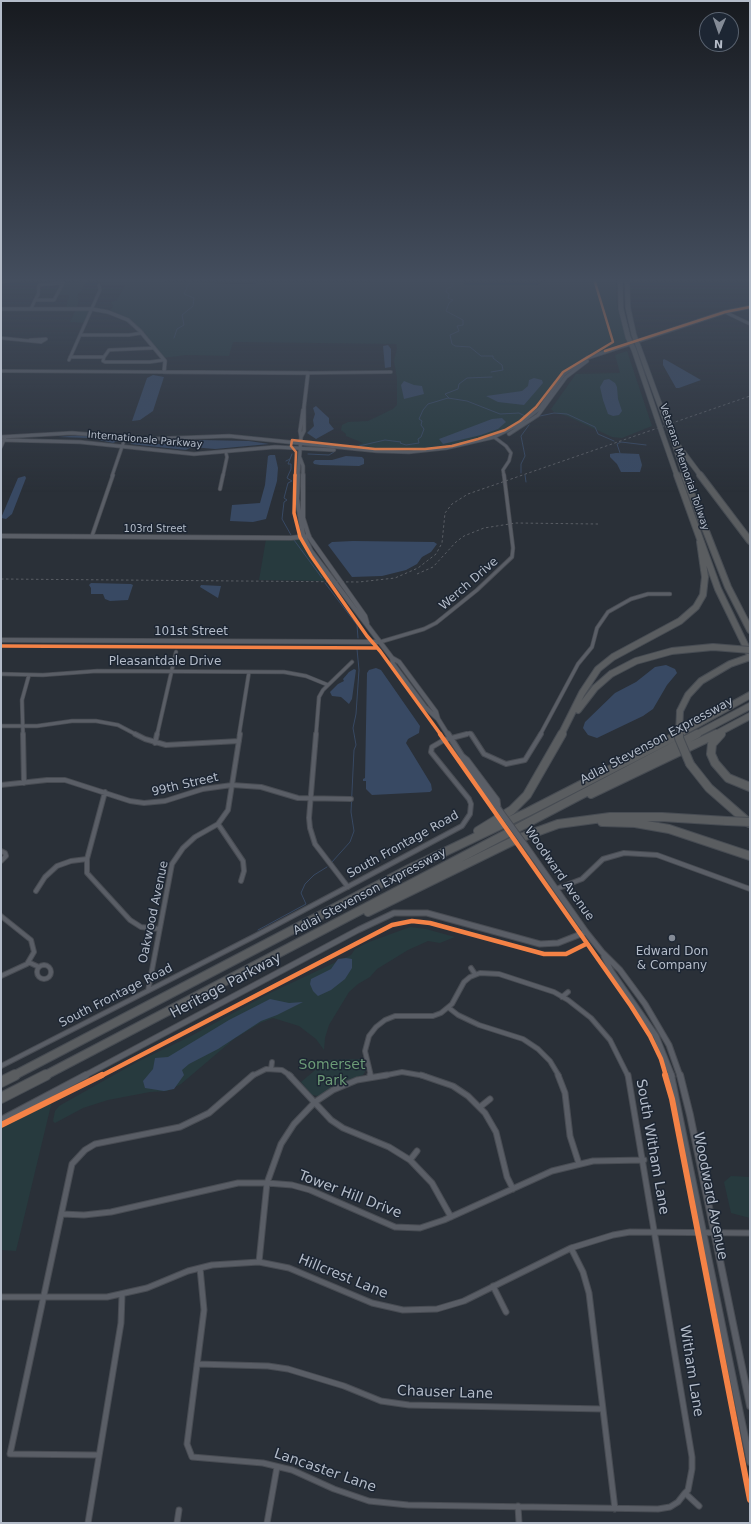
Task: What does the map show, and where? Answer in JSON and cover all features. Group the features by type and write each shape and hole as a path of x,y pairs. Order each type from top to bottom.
{"highway":[{"name":"Veterans Memorial Tollway","path":"634,350 700,542 718,589 750,656"},
{"name":"Veterans Memorial Tollway","path":"640,350 673,438 681,466 728,587 750,630"},
{"path":"673,438 750,541"},
{"path":"724,506 750,537"},
{"path":"409,869 485,827 519,804 527,795 568,723 590,678 603,664 680,621 696,608 703,595 705,577 700,542"},
{"path":"568,723 595,688 611,674 636,661 672,651 713,647 750,650"},
{"path":"750,656 730,664 701,681 688,695 680,711 679,738 690,764 709,788 750,823"},
{"name":"Adlai Stevenson Expressway","path":"1,1082 409,869 528,812 660,744 750,695"},
{"name":"Adlai Stevenson Expressway","path":"1,1098 270,959 750,706"},
{"path":"533,820 644,770 750,716"},
{"path":"750,716 720,734 716,738 711,750 712,758 721,772 739,784 750,787"},
{"path":"270,959 517,838 545,828 592,819 662,817 750,823"},
{"path":"517,838 571,825 625,823 678,831 750,856"}],"street":[{"path":"73,350 69,359 104,357"},
{"path":"109,350 106,351 104,357 103,361 105,362 150,362 164,360"},
{"path":"156,350 166,365 164,372"},
{"name":"Internationale Parkway","path":"4,439 77,433 125,438 156,439 229,436 300,445 377,451 409,452 446,448 495,438 515,430 542,411 566,377 588,361 620,350"},
{"path":"1,371 308,373 391,372"},
{"name":"Woodward Avenue","path":"308,373 304,407 304,431 301,437 298,466 297,505 304,537 311,551 328,575 392,658 399,662 436,712 438,719 462,756 463,762 491,802 498,808 525,845 586,932 602,952 620,970 637,993 658,1024 669,1045 683,1085 750,1406"},
{"name":"Internationale Parkway","path":"1,437 4,439 65,441 122,446 183,454 226,453 300,445"},
{"path":"92,536 125,438"},
{"name":"Werch Drive","path":"380,642 424,629 436,623 480,587 512,557 513,548 503,470 511,453 506,446 495,438"},
{"path":"1,447 4,439"},
{"path":"220,489 227,457 226,453"},
{"name":"Woodward Avenue","path":"300,456 303,466 303,518 309,536 316,550 365,616 368,625"},
{"name":"103rd Street","path":"1,536 309,536"},
{"name":"South Frontage Road","path":"1,1066 456,830 466,822 471,809 469,799 431,752 434,744 470,732 484,754 490,758 506,764 525,760 529,756 578,664 592,647 597,628 608,612 619,604 648,594 670,594"},
{"name":"101st Street","path":"1,640 380,642"},
{"path":"155,743 176,652"},
{"path":"348,887 320,851 313,839 310,823 318,700 328,685 352,662"},
{"name":"Pleasantdale Drive","path":"1,674 29,675 91,671 294,673 328,685"},
{"name":"Oakwood Avenue","path":"148,991 170,869 175,857 195,837 218,824 228,810 249,672"},
{"path":"24,782 23,696 29,675"},
{"path":"1,726 44,726 72,721 101,721 122,726 155,743 181,746 239,741"},
{"name":"99th Street","path":"1,785 65,780 134,802 149,803 169,800 209,787 232,785 257,786 292,797 311,799 351,799"},
{"path":"104,792 87,859 86,870 90,877 130,920 141,926 159,929"},
{"path":"218,824 243,860 245,867 241,881"},
{"path":"1,851 5,853 6,856 1,861"},
{"path":"556,889 582,879 603,858 624,853 657,855 750,889"},
{"path":"36,891 45,877 57,866 71,861 87,859"},
{"name":"Heritage Parkway","path":"1,1120 344,937 394,913 427,913 540,944 558,943 586,932"},
{"path":"1,916 31,940 34,952 28,962 1,976"},
{"name":"Woodward Avenue","path":"602,952 611,971 650,1026 667,1061 678,1102 750,1462"},
{"path":"28,962 39,967"},
{"path":"371,1076 366,1058 366,1047 369,1036 381,1023 389,1018 400,1016 433,1016 449,1008 461,986 475,974 471,968"},
{"name":"South Witham Lane","path":"475,974 499,974 540,986 562,996 591,1018 618,1053 630,1082 656,1233"},
{"path":"562,996 568,992"},
{"path":"449,1008 458,1015 479,1025 523,1039 545,1055 554,1067 562,1086 572,1143 579,1164"},
{"path":"271,1069 272,1062"},
{"path":"98,1455 10,1454 62,1214 69,1174 72,1164 85,1150 95,1144 189,1124 217,1106 250,1076 260,1071 271,1069 282,1070 293,1077 331,1120 343,1128 389,1147 410,1160 432,1183 451,1217"},
{"path":"259,1262 267,1183 276,1153 284,1138 301,1116 315,1102 348,1083 371,1076 402,1072 434,1078 453,1086 480,1107 491,1121 499,1140 507,1178 512,1189"},
{"path":"480,1107 490,1099"},
{"path":"410,1160 417,1151"},
{"name":"Tower Hill Drive","path":"62,1214 84,1215 106,1213 222,1186 267,1183 292,1185 310,1190 395,1227 420,1228 451,1217 552,1172 579,1164 617,1159 644,1160"},
{"name":"Hillcrest Lane","path":"1,1297 88,1298 122,1295 147,1288 188,1271 200,1268 228,1263 259,1262 289,1268 372,1304 403,1310 437,1309 464,1301 571,1248 613,1235 630,1232 750,1233"},
{"name":"Witham Lane","path":"656,1233 692,1456 692,1469 688,1490 685,1493"},
{"path":"571,1248 583,1272 589,1293 615,1508"},
{"name":"Lancaster Lane","path":"200,1268 204,1310 187,1444 192,1458 250,1461 292,1470 334,1489 369,1500 408,1504 658,1509 678,1502 685,1493"},
{"path":"493,1286 506,1312"},
{"path":"88,1523 98,1455 121,1323 122,1295"},
{"name":"Chauser Lane","path":"196,1364 268,1366 288,1369 344,1386 381,1401 409,1405 603,1409"},
{"path":"267,1523 277,1467"},
{"path":"685,1493 699,1506"},
{"path":"518,1506 519,1523"},
{"path":"177,1523 178,1510"}],"green space":[{"path":"156,350 231,350 229,356 186,355 163,358"},
{"path":"397,350 606,350 598,353 589,353 590,356 572,365 558,378 536,409 512,427 497,434 449,446 446,445 429,449 386,450 357,448 357,445 363,443 346,436 346,434 341,430 342,425 348,422 368,421 393,409 397,405 397,378 394,361"},
{"path":"627,351 652,426 622,438 612,437 567,416 554,412 551,409 576,374 620,373 615,355"},
{"path":"266,539 302,540 329,581 259,580"},
{"path":"410,927 426,929 455,937 440,943 428,941 408,950 377,969 370,977 358,984 349,992 329,1025 325,1038 324,1050 316,1039 299,1026 273,1018 260,1023 234,1039 181,1084 167,1091 150,1092 108,1100 83,1108 55,1123 53,1121 55,1111 59,1106 137,1062 191,1036 270,993 351,955 355,949 369,942"},
{"name":"Somerset Park","path":"363,1059 366,1070 363,1075 341,1083 318,1096 312,1095 301,1082 327,1060"},
{"path":"52,1101 16,1251 1,1250 1,1125"},
{"path":"731,1176 750,1177 750,1218 731,1213 724,1182"}],"water":[{"path":"383,350 391,350 391,367 385,368"},
{"path":"664,359 701,380 676,388 663,365"},
{"path":"153,375 164,377 153,411 140,420 132,421 147,378"},
{"path":"534,378 542,380 543,383 524,405 498,402 486,396 522,391 528,386 529,380"},
{"path":"609,379 615,383 617,387 618,399 622,411 619,415 613,416 608,414 603,400 600,387 604,380"},
{"path":"404,381 422,386 424,394 404,399 401,385"},
{"path":"316,406 329,418 329,423 334,429 316,439 307,433 314,426 313,420 315,414 313,408"},
{"path":"502,418 506,422 498,429 481,435 443,444 439,439 492,419"},
{"path":"81,435 114,439 118,441 113,443 89,438 58,437"},
{"path":"201,440 249,441 269,444 215,449 192,447 186,450 130,444 135,442 148,444 171,444 187,441 193,443"},
{"path":"610,454 639,454 642,465 640,472 621,472 617,464 610,457"},
{"path":"275,455 278,468 277,481 266,519 253,522 230,521 232,505 260,503 265,485 268,456"},
{"path":"346,456 362,457 364,459 364,464 359,466 320,465 314,464 313,462 315,460 332,460"},
{"path":"25,476 26,478 12,514 6,519 1,518 18,478"},
{"path":"332,542 434,542 437,544 431,552 422,557 417,564 406,570 382,576 352,577 328,545"},
{"path":"91,583 133,585 128,600 110,601 105,599 103,594 91,594 91,588 89,585"},
{"path":"201,585 221,586 218,598 200,587"},
{"path":"666,665 675,669 677,673 667,685 653,709 643,716 597,738 588,735 583,728 585,722 615,693 636,682 655,667"},
{"path":"376,668 381,670 420,726 419,733 408,739 406,743 431,784 432,790 430,792 372,795 366,789 366,781 363,781 363,779 365,778 367,673 369,670"},
{"path":"354,669 356,670 352,699 349,704 341,697 332,696 330,692 338,684 344,681 343,679"},
{"path":"338,959 352,959 352,968 345,979 331,990 318,996 313,991 310,984 311,979 331,969"},
{"path":"270,999 289,1003 303,1002 261,1021 218,1049 189,1064 182,1070 184,1075 174,1089 164,1091 145,1088 143,1081 153,1069 155,1058 168,1057 229,1020"}],"waterway":[{"path":"474,350 481,356 493,356 493,358 502,365 503,370 491,372"},
{"path":"449,398 445,394 458,389 459,384 467,378 492,377"},
{"path":"359,446 385,440 401,442 400,443 406,445 419,443 418,439 421,437 424,429 421,425 422,421 419,419 423,410 428,404 448,398 467,401 500,414 519,413 525,416"},
{"path":"540,416 554,413 567,414 595,427 598,434 614,441"},
{"path":"521,473 521,464 525,456 521,436 529,425"},
{"path":"620,453 617,444 621,442 646,445"},
{"path":"308,454 329,455 334,452"},
{"path":"290,459 292,454"},
{"path":"286,461 290,459"},
{"path":"290,459 288,464 291,464 291,469 287,478 292,481 288,483 284,498 287,500 284,502 282,519 291,535"},
{"path":"525,475 526,482"},
{"path":"294,540 322,578"},
{"path":"325,583 357,625 358,638"},
{"path":"332,862 350,842 354,831 351,812 354,750 356,745 353,728 356,714 359,670 357,649"},
{"path":"258,930 306,904 301,893 305,884 314,875 327,867"}],"railway":[{"path":"1,579 359,582 395,578 418,568 436,554 442,543 445,513 452,504 468,494 750,396"},
{"path":"417,574 433,567 456,542 464,536 484,528 516,523 598,524"}],"cycle path":[{"path":"599,350 563,372 536,407 520,421 505,430 478,439 452,446 425,449 375,449 292,440 291,446 296,452 294,513 300,537 311,556 367,636 380,651 434,725 631,1006 650,1036 661,1059 672,1099 750,1500"},
{"path":"1,646 377,648"},
{"path":"1,1125 52,1101 362,939 392,925 412,921 430,923 544,954 566,954 586,944"}],"place":[{"name":"Edward Don & Company","path":"672,938"}]}
